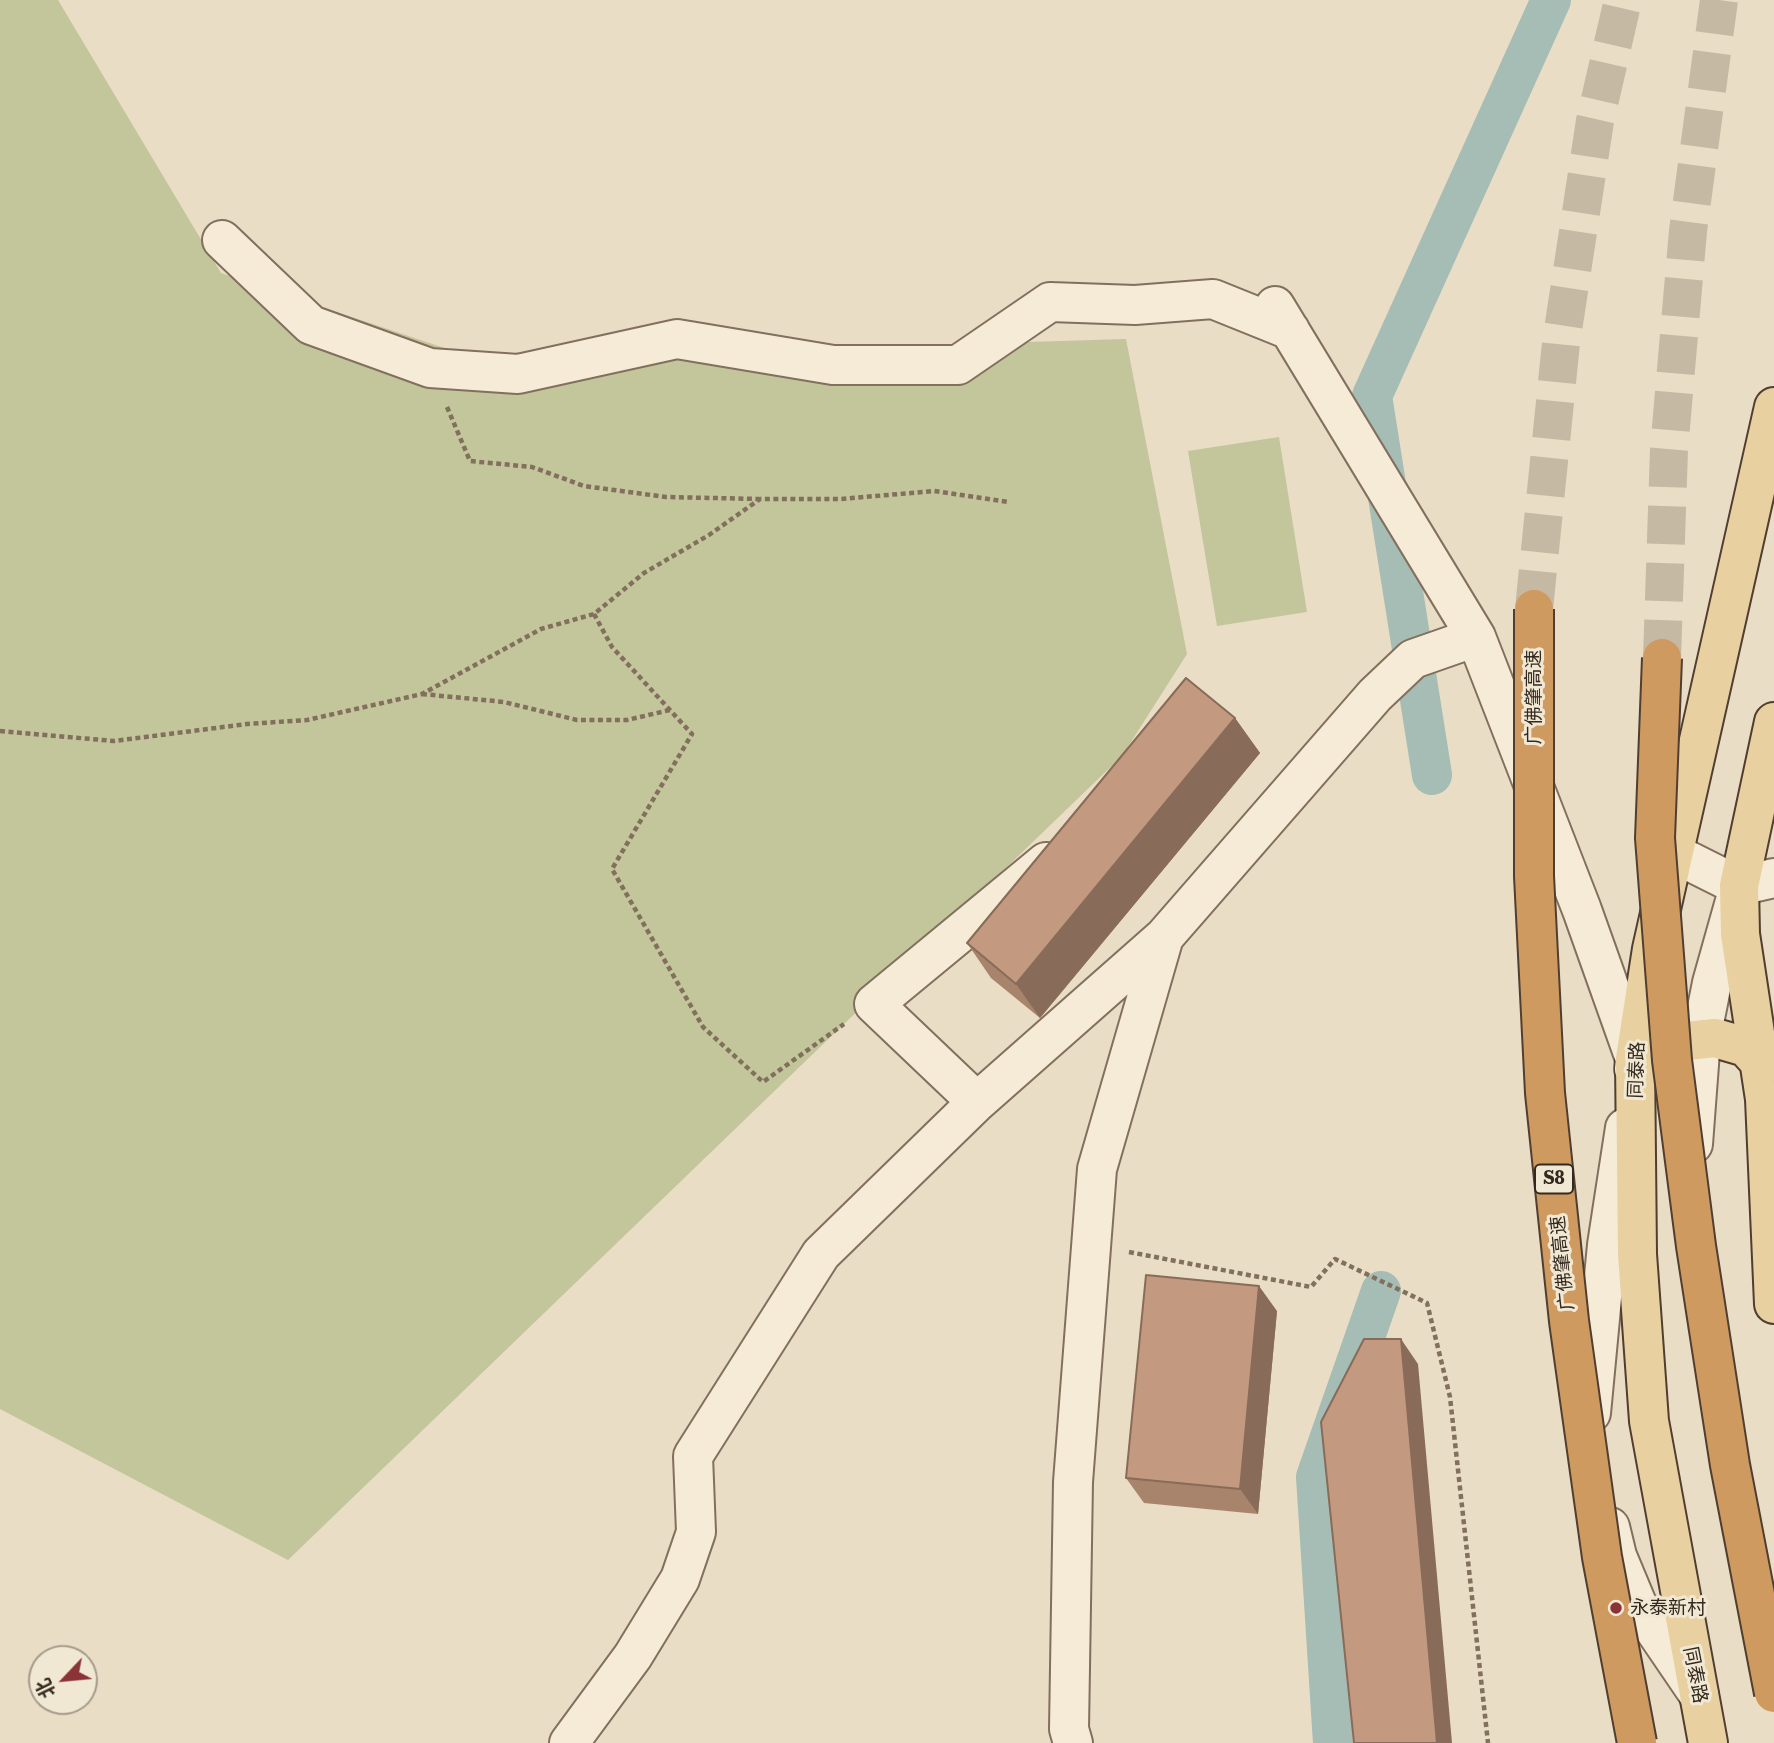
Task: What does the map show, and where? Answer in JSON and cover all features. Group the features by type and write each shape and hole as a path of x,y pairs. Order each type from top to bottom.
{"highway":[{"name":"广佛肇高速","path":"1534,609 1534,876 1545,1093 1573,1347 1602,1557 1637,1743"},
{"path":"1662,657 1655,838 1672,1060 1696,1247 1728,1451 1774,1693"}],"main road":[{"name":"同泰路","path":"1708,1743 1649,1421 1637,1254 1635,1059 1641,1005 1673,853 1699,751 1774,407"},
{"path":"1774,722 1757,882 1742,945 1763,1066 1774,1304"},
{"path":"1635,1059 1676,1042 1715,1038 1746,1047 1763,1066"}],"street":[{"path":"222,240 311,325 430,368 519,374 677,339 833,365 958,365 1050,302 1135,305 1213,299 1291,332 1476,637 1554,835 1635,1059 1607,1245 1590,1422 1598,1479 1617,1556 1637,1604 1699,1695"},
{"path":"569,1743 633,1656 680,1579 696,1532 693,1456 821,1254 977,1102 1164,937 1375,695 1413,659 1476,637"},
{"path":"977,1102 874,1004 1068,842"},
{"path":"1673,853 1757,882 1712,983 1701,1038 1693,1147 1701,1279 1713,1362 1774,1685"},
{"path":"1073,1743 1069,1729 1073,1482 1097,1169 1164,937"}],"path":[{"path":"430,368 470,461 532,467 584,486 666,497 841,499 934,491 1008,502"},
{"path":"0,731 114,741 247,724 307,720 422,694 541,629 594,614 644,573 709,535 760,499"},
{"path":"594,614 612,647 692,734 612,869 703,1027 763,1082 874,1004"},
{"path":"422,694 504,702 577,720 628,720 670,710"},
{"path":"1091,1245 1311,1287 1335,1259 1427,1303 1450,1397 1488,1743"}],"green space":[{"path":"0,0 58,0 221,273 477,359 1126,339 1187,654 1122,756 288,1560 0,1409"},
{"path":"1279,437 1307,612 1217,626 1188,451"}],"building":[{"path":"1186,678 1235,718 1016,984 967,943"},
{"path":"1146,1275 1259,1286 1240,1489 1126,1478"},
{"path":"1364,1339 1401,1339 1437,1743 1354,1743 1321,1422"}],"waterway":[{"path":"1432,775 1372,396 1551,0"},
{"path":"1333,1743 1316,1477 1381,1291"}],"tunnel":[{"path":"1534,609 1561,343 1595,121 1623,0"},
{"path":"1662,658 1669,450 1688,231 1719,0"}],"place":[{"name":"永泰新村","path":"1616,1608"}]}
